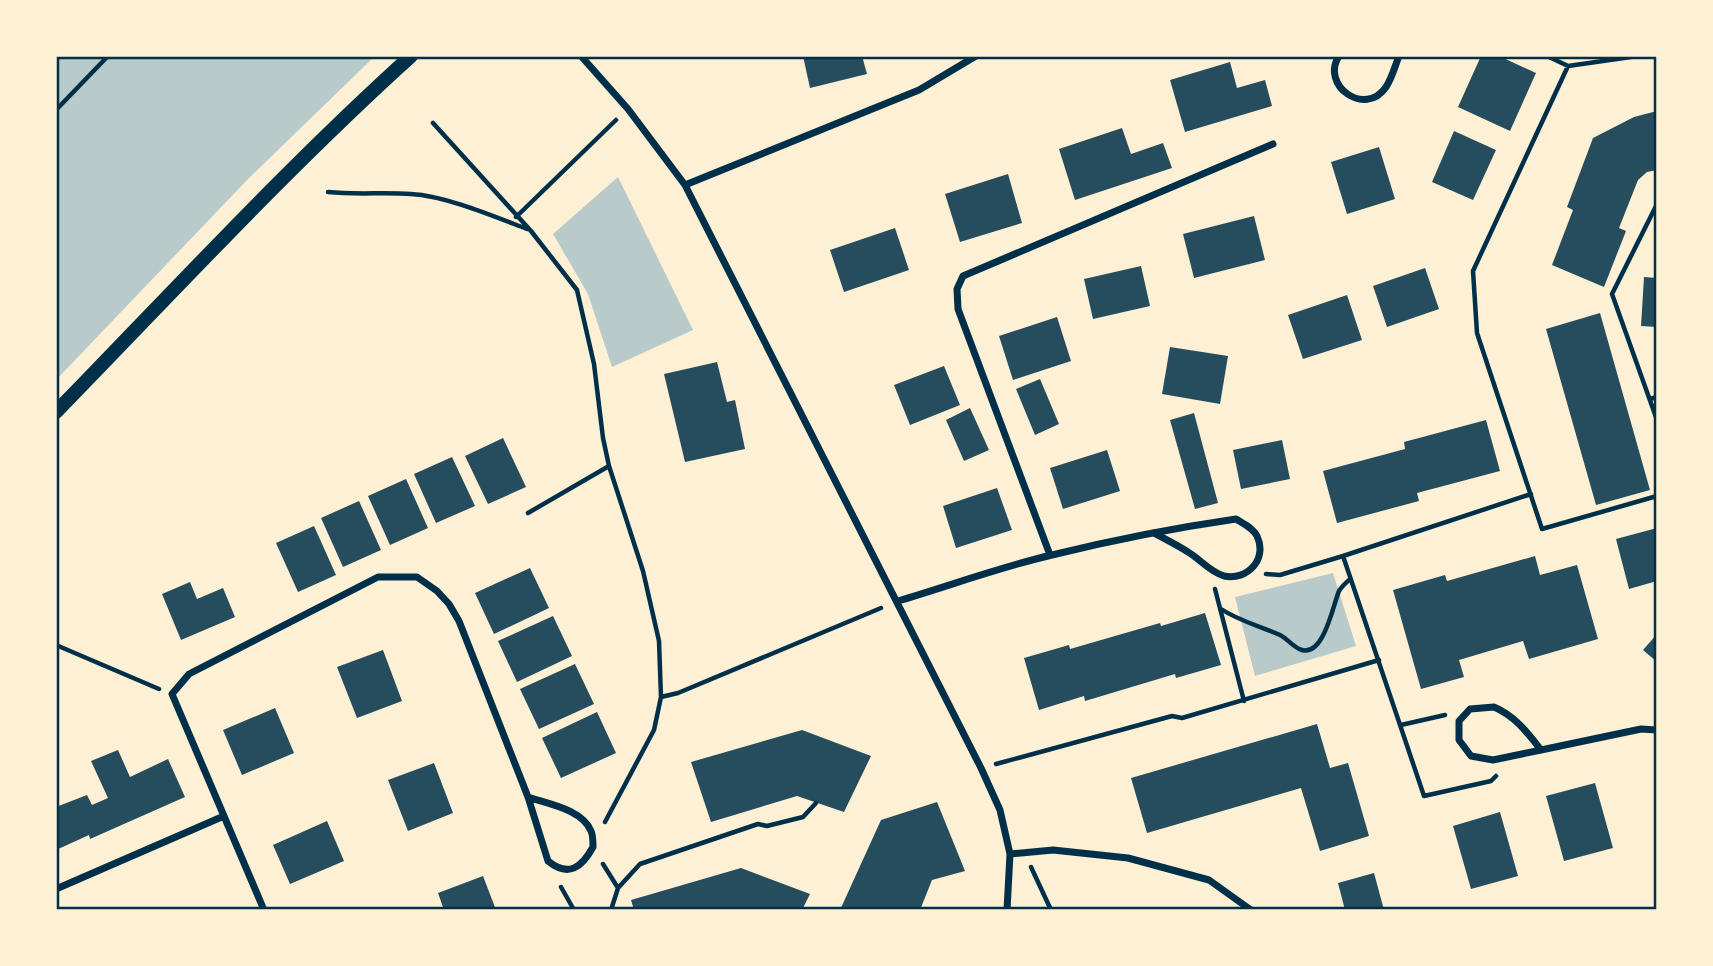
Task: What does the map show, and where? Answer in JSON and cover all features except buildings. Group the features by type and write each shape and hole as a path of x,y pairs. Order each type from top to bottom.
{"main road":[{"path":"56,412 365,98 411,56"}],"street":[{"path":"581,56 628,109 685,185 898,601 1000,810 1010,854 1007,910"},
{"path":"685,185 919,90 976,56"},
{"path":"1339,56 1335,62 1337,81 1345,95 1360,100 1371,99 1386,88 1399,56"},
{"path":"1050,555 958,309 957,289 963,276 1273,144"},
{"path":"898,601 1050,555 1154,533 1236,519 1252,529 1259,539 1258,560 1249,572 1238,577 1222,575 1154,533"},
{"path":"264,910 172,694 189,674 378,577 417,577 443,598 458,621 528,797 548,861 568,870 579,866 593,847 591,831 583,819 564,809 528,797"},
{"path":"1541,750 1508,713 1494,707 1470,709 1459,721 1459,740 1471,756 1493,760 1541,750 1595,737 1641,729 1657,730"},
{"path":"56,889 223,816"},
{"path":"1010,854 1053,850 1128,858 1209,880 1251,910"}],"path":[{"path":"56,110 108,56"},
{"path":"1547,56 1568,65 1638,56"},
{"path":"1568,65 1473,271 1477,333 1542,529 1657,496"},
{"path":"516,217 628,109"},
{"path":"433,123 531,231 577,289 594,363 603,438 646,583 659,641 661,697 654,730 610,809 593,847 618,888"},
{"path":"328,192 413,194 484,212 531,231"},
{"path":"1657,204 1612,294 1657,420"},
{"path":"1650,399 1657,397"},
{"path":"528,513 610,466"},
{"path":"1280,575 1531,494"},
{"path":"1343,556 1424,796 1492,781 1519,754"},
{"path":"1209,568 1244,701"},
{"path":"1221,609 1237,619 1284,637 1302,650 1310,650 1316,648 1322,639 1340,588 1350,579"},
{"path":"661,697 678,693 898,601"},
{"path":"56,645 172,694"},
{"path":"981,768 1172,716 1182,718 1379,660"},
{"path":"1401,725 1470,709"},
{"path":"611,910 618,888 640,863 758,824 767,826 803,817 816,803"},
{"path":"1025,853 1051,910"}],"shaded area":[{"path":"56,56 375,56 249,178 56,380"},
{"path":"618,177 693,330 612,367 588,294 553,234"},
{"path":"1333,573 1356,646 1255,676 1235,597"}]}
